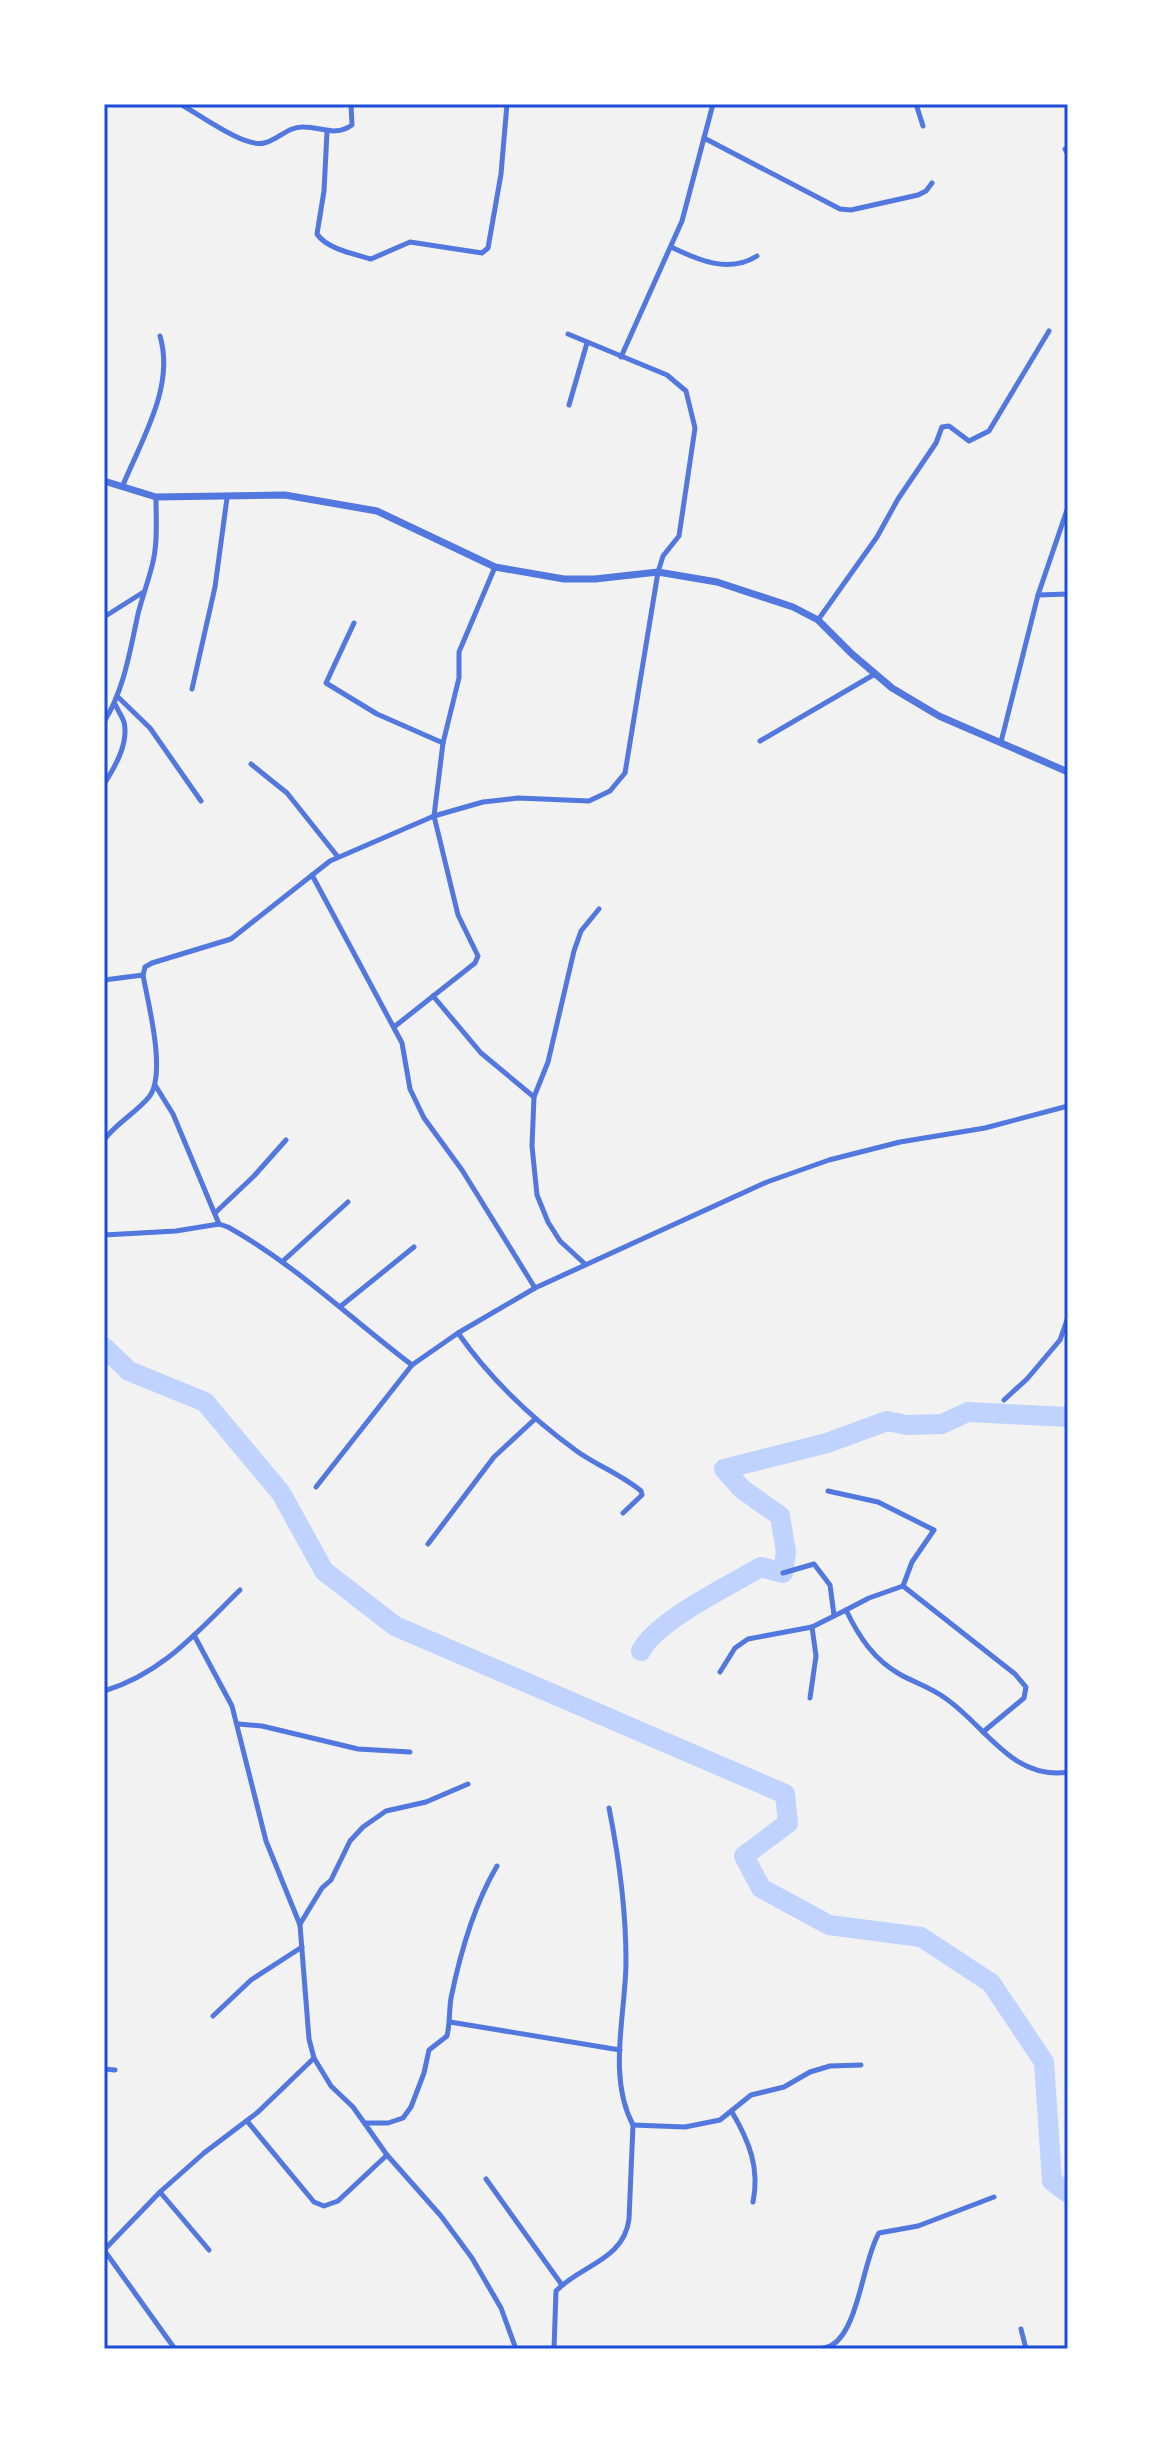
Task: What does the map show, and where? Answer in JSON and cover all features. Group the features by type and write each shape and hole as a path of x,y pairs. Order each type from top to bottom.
{"street":[{"path":"180,104 241,140 255,144 266,143 283,132 302,126 327,132 346,129 352,125 351,104"},
{"path":"327,132 319,238 339,249 371,259 410,242 482,253 488,248 501,174 507,104"},
{"path":"621,357 682,221 713,104"},
{"path":"916,104 923,126"},
{"path":"704,138 840,209 851,210 918,195 932,183"},
{"path":"671,247 695,259 720,264 736,265 757,256"},
{"path":"818,620 877,537 898,499 936,443 942,427 949,426 969,441 989,431 1049,331"},
{"path":"104,1140 149,1097 155,1085 156,1044 143,975 145,967 231,939 338,857 434,816 483,802 518,798 589,801 617,785 625,773 658,572 663,556 679,536 695,428 693,411 686,391 678,382 568,334"},
{"path":"123,485 159,396 166,361 160,336"},
{"path":"569,405 587,343"},
{"path":"104,481 156,497 301,497 377,511 495,567 564,579 658,572 717,582 793,607 818,620 892,688 939,716 1068,772"},
{"path":"104,722 118,697 142,593 152,568 156,543 156,497"},
{"path":"192,689 215,587 227,498"},
{"path":"1001,742 1038,595 1068,507"},
{"path":"394,1027 475,963 478,956 458,915 434,816 443,743 459,678 459,652 495,567"},
{"path":"104,617 142,593"},
{"path":"1038,595 1068,594"},
{"path":"354,623 326,683 377,714 443,743"},
{"path":"760,741 875,674"},
{"path":"118,697 150,728 201,801"},
{"path":"104,784 121,750 124,723 115,704"},
{"path":"251,764 287,793 338,857"},
{"path":"312,875 402,1043 410,1089 424,1118 462,1170 535,1288"},
{"path":"585,1264 560,1241 548,1222 537,1195 532,1146 534,1097 548,1062 574,951 581,931 599,909"},
{"path":"104,980 143,975"},
{"path":"433,996 481,1053 534,1097"},
{"path":"155,1085 173,1114 219,1224"},
{"path":"316,1487 412,1365 458,1333 535,1288 767,1182 829,1160 943,1133 985,1128 1068,1106"},
{"path":"215,1213 286,1140"},
{"path":"283,1261 348,1202"},
{"path":"104,1235 176,1231 219,1224 283,1261 412,1365"},
{"path":"341,1306 414,1247"},
{"path":"1004,1400 1027,1379 1060,1340 1068,1317"},
{"path":"458,1333 499,1385 535,1419 578,1452 641,1491 642,1495 623,1513"},
{"path":"428,1544 494,1457 535,1419"},
{"path":"828,1491 878,1502 934,1530 912,1562 903,1586"},
{"path":"783,1573 814,1564 830,1585 834,1615"},
{"path":"720,1672 735,1648 748,1639 812,1627 869,1598 903,1586"},
{"path":"903,1586 1015,1674 1026,1687 1024,1698 983,1732"},
{"path":"104,1691 141,1678 170,1658 240,1590"},
{"path":"846,1610 860,1637 881,1662 945,1697 970,1717 994,1745 1033,1770 1068,1772"},
{"path":"810,1698 816,1656 812,1627"},
{"path":"194,1635 219,1680 238,1724 266,1841 300,1925 309,2039 314,2058 331,2086 365,2123 387,2155 441,2216 472,2258 501,2308 516,2349"},
{"path":"238,1724 262,1726 358,1749 410,1752"},
{"path":"300,1925 322,1888 331,1880 350,1841 363,1827 386,1811 426,1802 468,1784"},
{"path":"554,2349 555,2297 562,2285 598,2264 627,2234 633,2125 626,2112 620,2050 626,1962 624,1905 609,1808"},
{"path":"365,2123 388,2123 403,2118 424,2073 429,2050 447,2036 452,1995 467,1935 486,1884 497,1866"},
{"path":"213,2016 251,1980 302,1947"},
{"path":"450,2022 620,2050"},
{"path":"175,2349 104,2250 160,2192 247,2121 314,2058"},
{"path":"633,2125 685,2127 720,2120 751,2095 784,2087 810,2072 830,2066 861,2065"},
{"path":"104,2069 115,2070"},
{"path":"732,2112 749,2142 756,2177 753,2202"},
{"path":"247,2121 314,2202 324,2206 338,2201 387,2155"},
{"path":"486,2179 562,2285"},
{"path":"160,2192 209,2250"},
{"path":"801,2349 833,2347 841,2337 879,2233 918,2226 994,2197"},
{"path":"1021,2329 1026,2349"}],"waterway":[{"path":"104,1347 129,1371 205,1402 281,1493 324,1571 395,1626 785,1794 788,1823 744,1856 761,1888 829,1925 921,1937 991,1983 1044,2062 1052,2181 1068,2193"},
{"path":"641,1651 677,1616 761,1567 783,1573 786,1552 780,1516 742,1489 724,1469 827,1443 887,1421 907,1425 942,1424 968,1412 1068,1417"}]}
